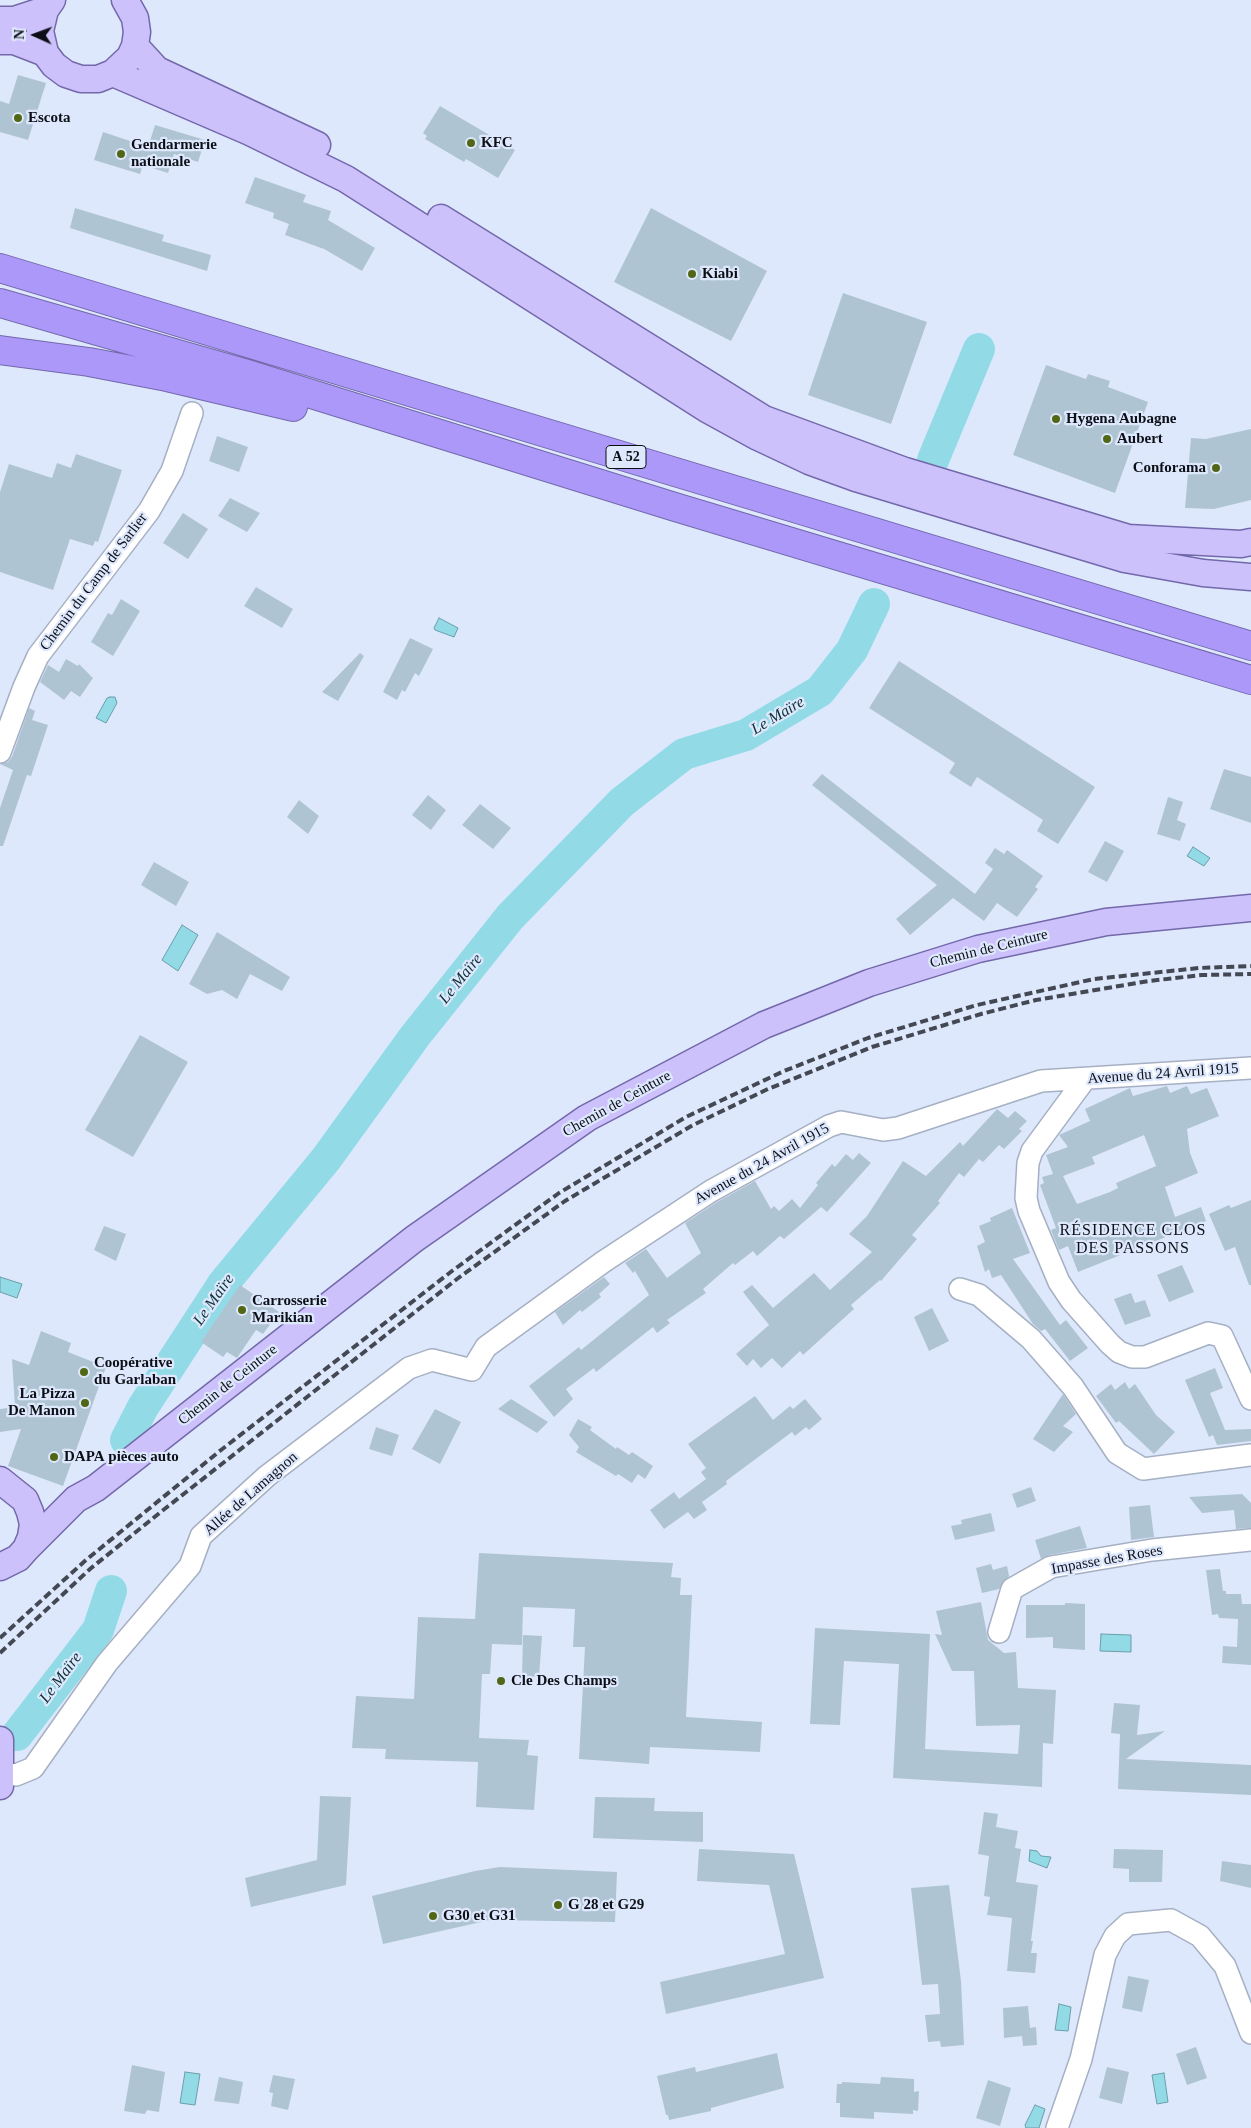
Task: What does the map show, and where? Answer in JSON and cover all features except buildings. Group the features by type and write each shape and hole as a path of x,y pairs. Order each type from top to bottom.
{"highway":[{"name":"A 52","path":"0,268 1251,646"},
{"name":"A 52","path":"0,303 247,374 676,507 1251,680"},
{"path":"0,350 89,362 245,394 676,507"}],"main road":[{"path":"0,41 14,41 45,53 60,70 81,79 98,79 113,73 130,57 135,46 137,32 135,18 128,2"},
{"path":"0,20 14,20 49,5"},
{"path":"45,53 40,31 49,5"},
{"path":"135,46 158,70 257,115 351,162 764,419 906,471 1128,538 1241,544 1251,542"},
{"path":"113,73 250,132 346,179 707,409 809,461 856,478 1125,559 1203,572 1251,577"},
{"name":"Chemin de Ceinture","path":"9,1565 76,1499 96,1488 414,1240 528,1157 586,1118 764,1026 869,983 978,949 1106,922 1251,908"},
{"path":"9,1489 30,1512 33,1524 31,1537 9,1565"},
{"name":"Chemin de Ceinture","path":"9,1489 76,1499"},
{"path":"0,1740 1,1777"}],"street":[{"name":"Chemin du Camp de Sarlier","path":"0,752 24,687 38,656 149,511 172,471 192,413"},
{"name":"Avenue du 24 Avril 1915","path":"472,1370 486,1347 603,1262 711,1191 829,1126 841,1122 883,1130 898,1128 1041,1081 1251,1068"},
{"path":"1085,1079 1032,1151 1028,1163 1026,1198 1029,1211 1059,1282 1071,1300 1110,1344 1119,1352 1132,1357 1145,1357 1208,1333 1222,1336 1251,1399"},
{"path":"960,1289 979,1296 1031,1339 1072,1387 1118,1454 1143,1469 1251,1455"},
{"name":"Allée de Lamagnon","path":"1,1777 16,1775 33,1768 107,1663 190,1566 201,1536 268,1476 409,1368 432,1360 472,1370"},
{"name":"Impasse des Roses","path":"998,1632 1012,1589 1051,1567 1152,1550 1251,1540"},
{"path":"1057,2128 1081,2059 1106,1954 1114,1936 1128,1924 1172,1920 1200,1936 1225,1966 1251,2032"}],"shaded area":[{"path":"439,618 458,628 454,637 435,630 434,628"},
{"path":"115,697 117,703 106,723 96,718 107,698"},
{"path":"1193,847 1210,858 1204,866 1187,856"},
{"path":"182,925 198,935 178,971 162,960"},
{"path":"0,1277 22,1284 17,1298 0,1292"},
{"path":"1101,1634 1131,1635 1131,1652 1100,1651"},
{"path":"1030,1850 1037,1851 1041,1856 1051,1857 1047,1868 1029,1861"},
{"path":"1059,2004 1071,2007 1068,2031 1055,2030"},
{"path":"185,2072 200,2074 195,2105 180,2103"},
{"path":"1164,2073 1168,2102 1157,2104 1152,2075"},
{"path":"1035,2105 1045,2109 1039,2128 1026,2128 1025,2125"}],"waterway":[{"name":"Le Maïre","path":"933,460 979,349"},
{"name":"Le Maïre","path":"126,1440 143,1407 223,1284 326,1159 415,1036 510,917 622,802 684,754 746,735 820,691 852,650 874,604"},
{"name":"Le Maïre","path":"17,1735 98,1630 111,1591"}],"railway":[{"path":"0,1638 86,1560 221,1450 452,1271 559,1193 686,1117 784,1071 868,1038 977,1005 1094,979 1199,968 1251,966"},
{"path":"0,1653 90,1569 457,1279 565,1201 693,1125 768,1089 872,1047 981,1014 1036,1000 1149,981 1202,975 1251,974"}],"place":[{"name":"Escota","path":"18,118"},
{"name":"KFC","path":"471,143"},
{"name":"Gendarmerie nationale","path":"121,154"},
{"name":"Kiabi","path":"692,274"},
{"name":"Hygena Aubagne","path":"1056,419"},
{"name":"Aubert","path":"1107,439"},
{"name":"Conforama","path":"1216,468"},
{"name":"Carrosserie Marikian","path":"242,1310"},
{"name":"Coopérative du Garlaban","path":"84,1372"},
{"name":"La Pizza De Manon","path":"85,1403"},
{"name":"DAPA pièces auto","path":"54,1457"},
{"name":"Cle Des Champs","path":"501,1681"},
{"name":"G 28 et G29","path":"558,1905"},
{"name":"G30 et G31","path":"433,1916"}],"district":[{"name":"RÉSIDENCE CLOS DES PASSONS","path":"1133,1240"}]}
